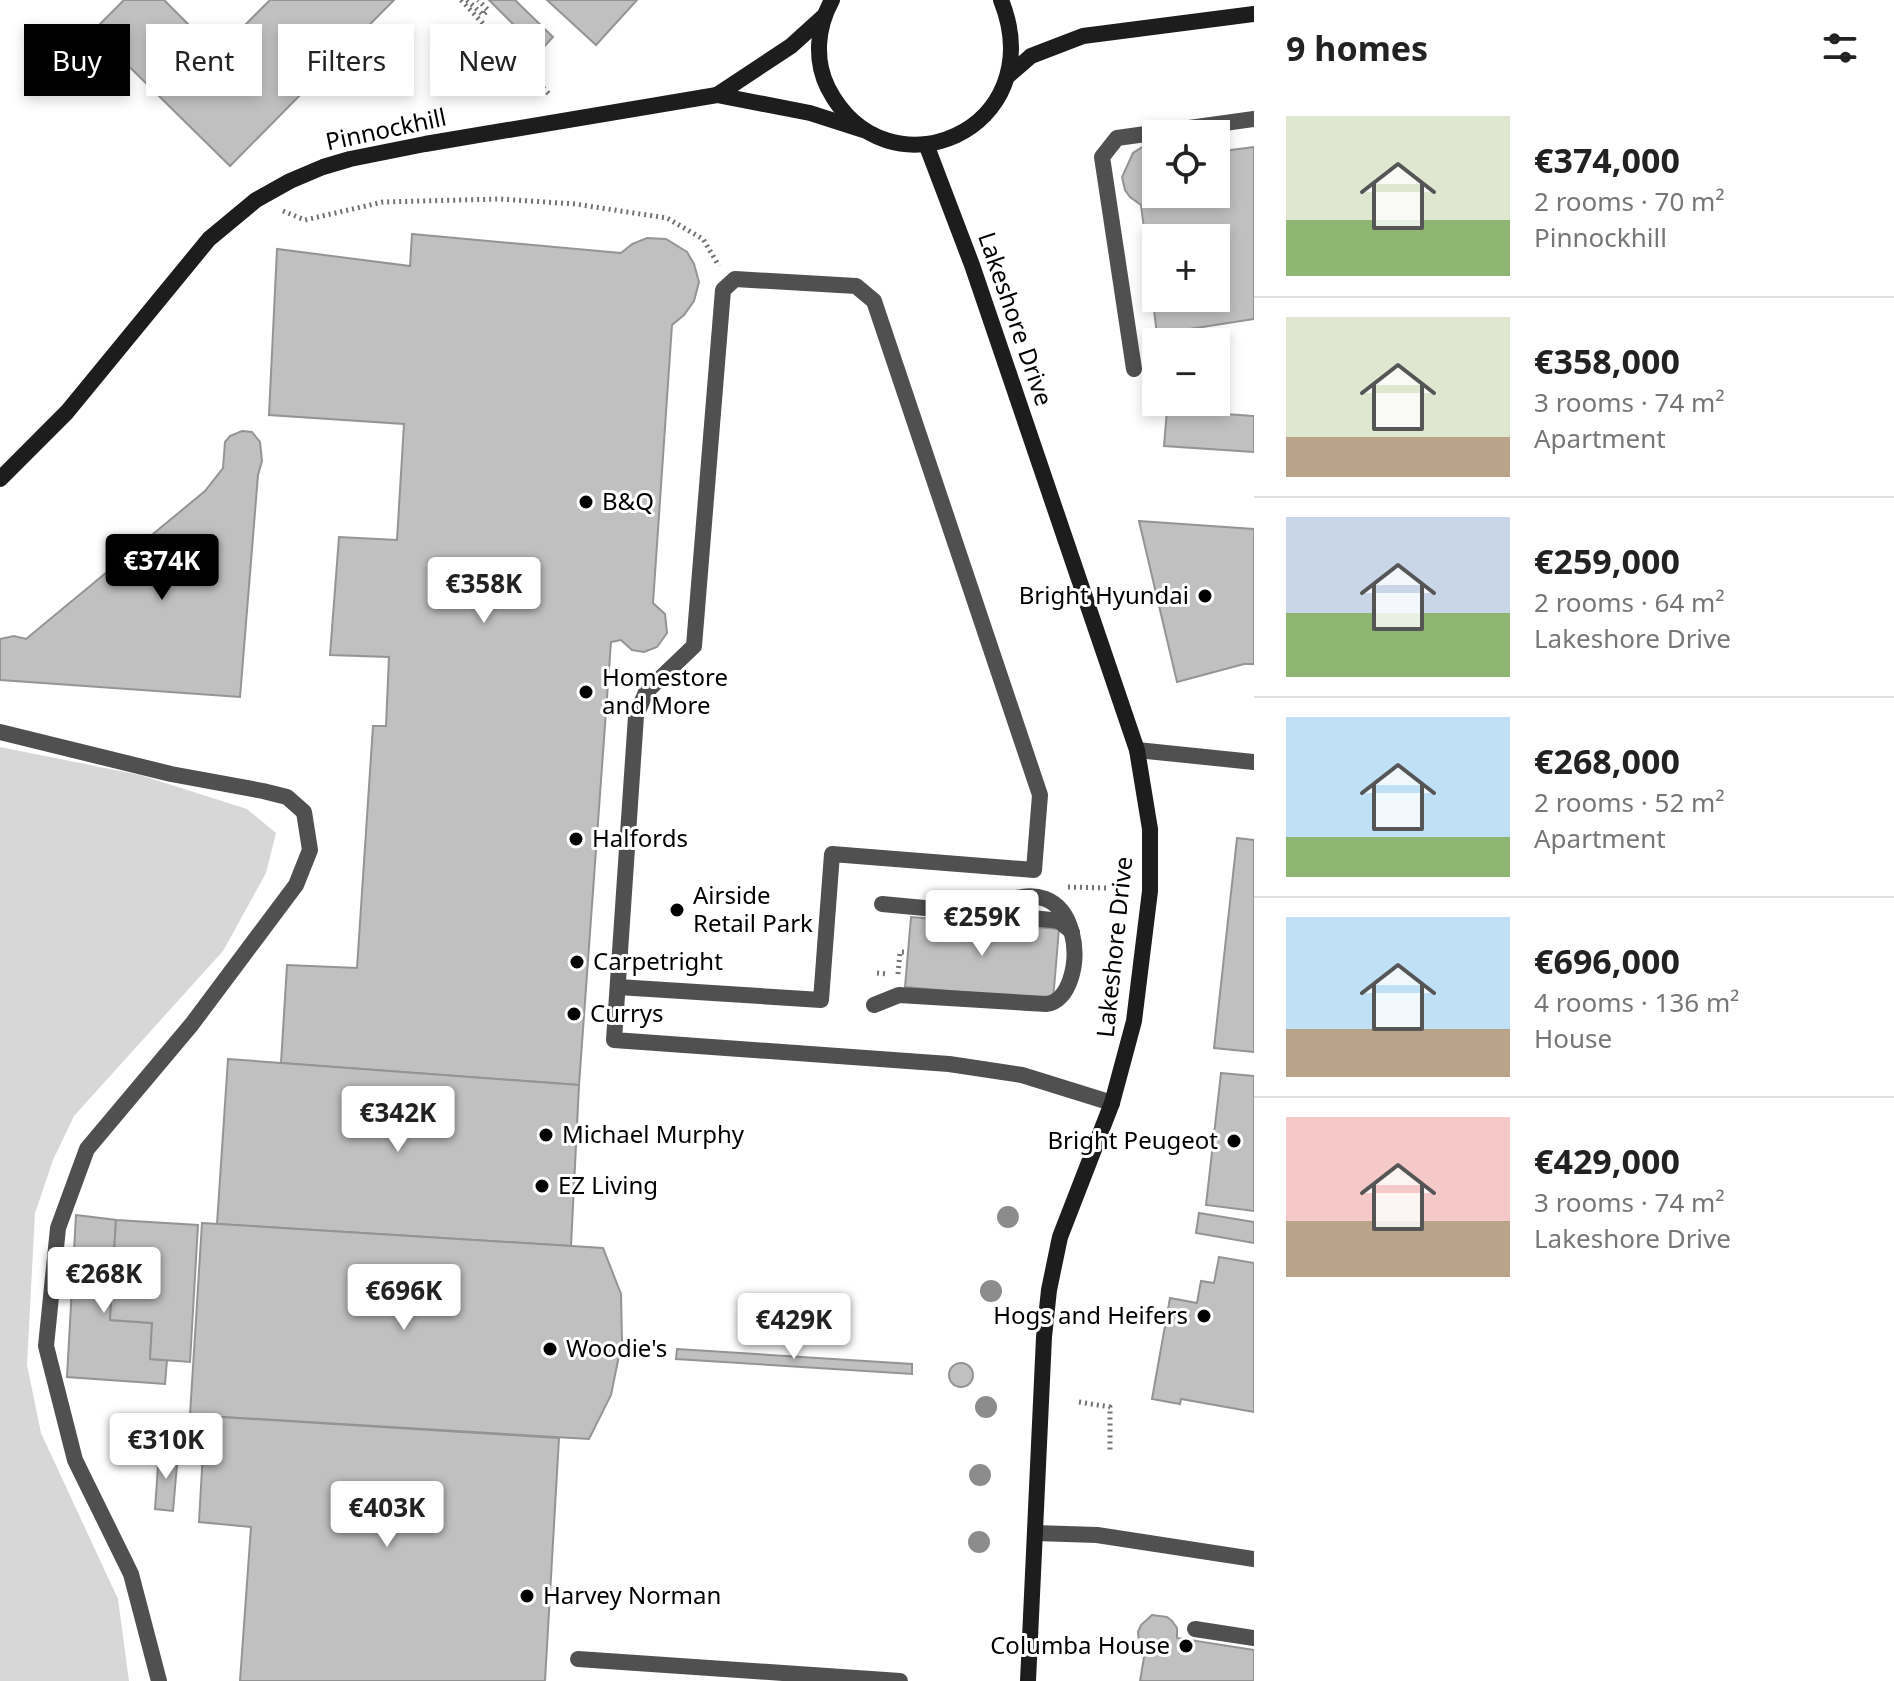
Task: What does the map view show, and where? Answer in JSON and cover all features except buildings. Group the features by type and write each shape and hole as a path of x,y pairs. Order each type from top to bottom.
{"main road":[{"path":"832,0 823,17 818,47 823,77 838,107 863,130"},
{"path":"926,144 954,137 978,122 997,100 1009,75 1013,49 1010,24 1001,0"},
{"path":"1009,75 1031,56 1083,36 1254,14"},
{"name":"Pinnockhill","path":"717,95 791,46 823,17"},
{"name":"Pinnockhill","path":"0,479 67,412 209,239 256,200 290,181 350,159 717,95 810,113 893,143 926,144"},
{"name":"Lakeshore Drive","path":"926,144 972,265 1137,750 1150,829 1150,891 1134,1021 1112,1103 1066,1218 1054,1258 1044,1337 1028,1681"}],"street":[{"path":"1134,369 1102,157 1117,138 1254,119"},
{"path":"618,987 821,1000 832,854 1034,870 1040,795 874,301 856,286 735,279 723,290 694,646 646,692 636,716 614,1040 974,1067 1035,1079 1112,1103"},
{"path":"0,732 171,774 287,797 304,812 310,850 296,885 192,1024 87,1149 58,1228 46,1346 75,1460 131,1574 159,1681"},
{"path":"1137,750 1254,762"},
{"path":"874,1005 899,995 1055,1004 1069,987 1072,975 1072,932 1059,921 882,904"},
{"path":"1035,1533 1097,1535 1254,1559"},
{"path":"1195,1629 1254,1638"},
{"path":"578,1659 900,1681"}],"path":[{"path":"461,0 549,94"},
{"path":"467,0 483,15 488,10 478,0"},
{"path":"256,200 305,220 383,202 500,199 575,204 667,218 703,239 730,284"},
{"path":"877,973 898,975 900,952 908,952"},
{"path":"1079,1402 1110,1407 1110,1452"}],"shaded area":[{"path":"0,747 140,775 247,809 276,833 266,873 223,951 74,1116 53,1160 35,1213 27,1365 41,1433 118,1599 129,1681 0,1681"}],"place":[{"name":"B&Q","path":"586,502"},
{"name":"Bright Hyundai","path":"1205,596"},
{"name":"Homestore and More","path":"586,692"},
{"name":"Halfords","path":"576,839"},
{"name":"Airside Retail Park","path":"677,910"},
{"name":"Carpetright","path":"577,962"},
{"name":"Currys","path":"574,1014"},
{"name":"Michael Murphy","path":"546,1135"},
{"name":"Bright Peugeot","path":"1234,1141"},
{"name":"EZ Living","path":"542,1186"},
{"name":"Hogs and Heifers","path":"1204,1316"},
{"name":"Woodie's","path":"550,1349"},
{"name":"Harvey Norman","path":"527,1596"},
{"name":"Columba House","path":"1186,1646"}]}
